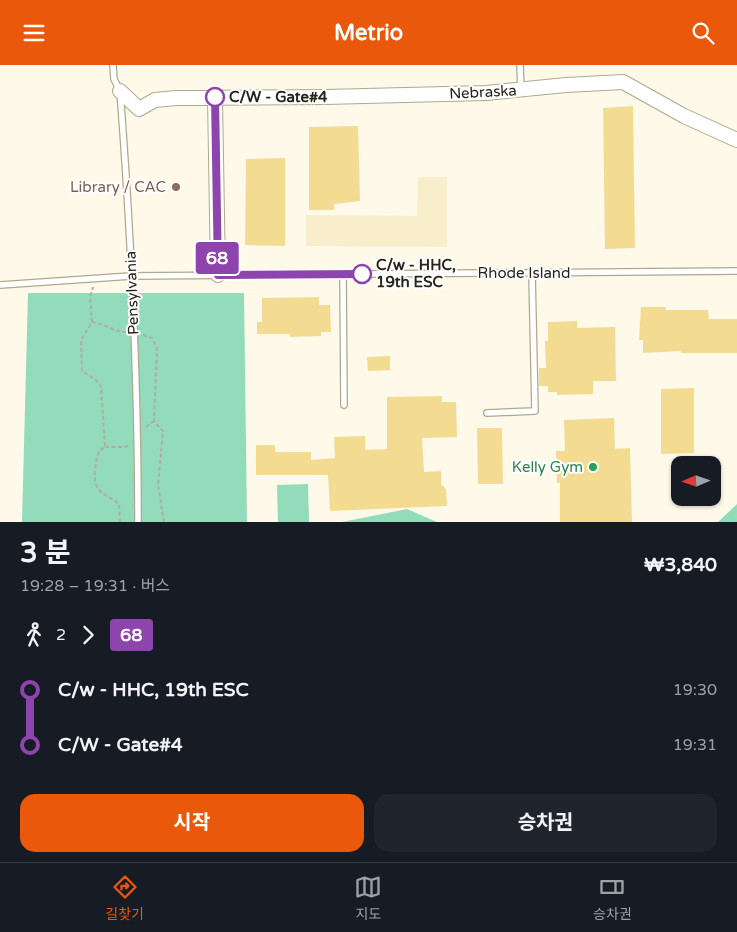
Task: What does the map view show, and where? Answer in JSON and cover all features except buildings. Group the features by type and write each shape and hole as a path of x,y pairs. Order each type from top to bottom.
{"street":[{"name":"Nebraska","path":"120,91 139,109 155,100 176,98 458,94 623,82 684,116 737,140"},
{"path":"215,97 218,275"}],"lane":[{"name":"Pensylvania","path":"112,65 114,79 120,91 129,207 138,435 138,522"},
{"path":"520,65 520,90"},
{"name":"Rhode Island","path":"0,285 95,278 218,275 737,271"},
{"path":"487,413 535,411 532,273"},
{"path":"343,274 344,405"}],"path":[{"path":"95,278 90,297 92,322 81,340 82,371 101,386 105,447 98,451 95,485 100,491 119,504 120,522"},
{"path":"92,322 100,323 114,331 134,333 152,338 157,348 154,421 163,431 158,485 164,522"}],"shaded area":[{"path":"418,177 447,177 447,247 306,246 306,215 417,216"}],"green space":[{"path":"28,293 244,293 247,522 22,522"},
{"path":"308,484 309,522 278,522 277,485"},
{"path":"737,504 737,522 718,522"},
{"path":"407,509 437,522 342,522"}],"bus line":[{"name":"68","path":"215,97 218,275 362,274"}],"place":[{"name":"C/W - Gate#4","path":"215,97"},
{"name":"Library / CAC","path":"176,187"},
{"name":"C/w - HHC, 19th ESC","path":"362,274"},
{"name":"Kelly Gym","path":"593,467"}]}
